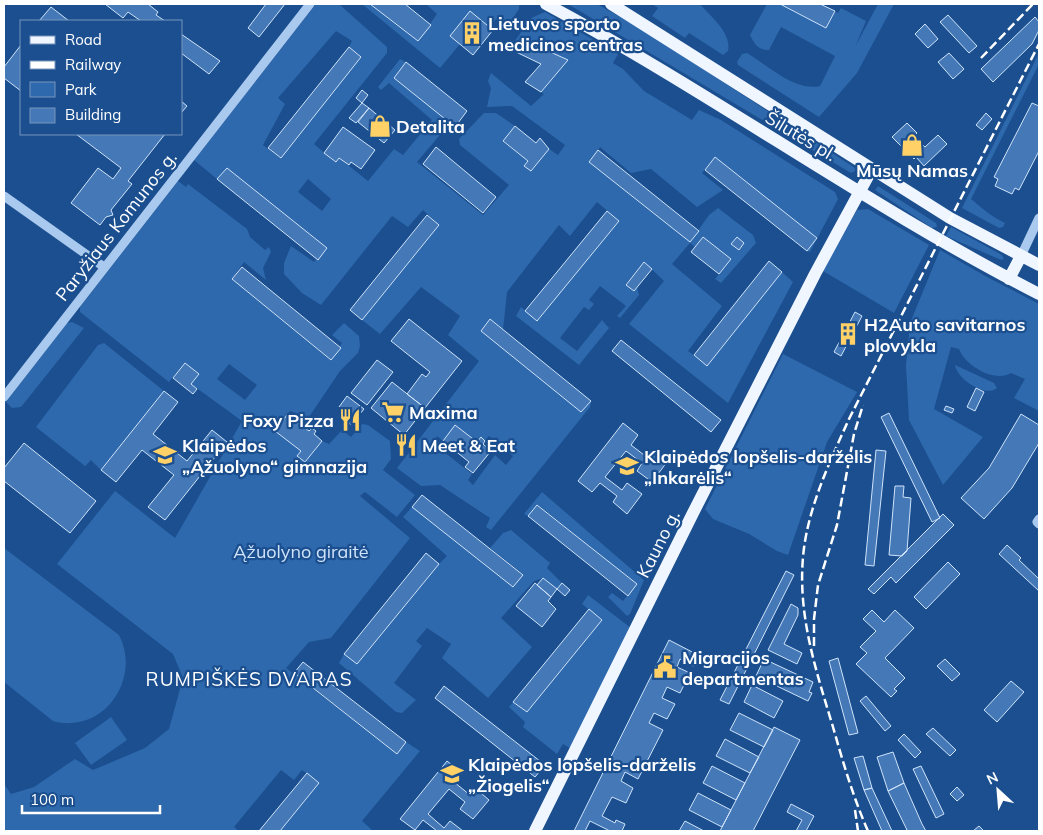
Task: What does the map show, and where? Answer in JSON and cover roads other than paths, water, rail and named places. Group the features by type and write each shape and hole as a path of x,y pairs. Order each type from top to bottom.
{"main road":[{"name":"Šilutės pl.","path":"546,4 626,49 940,241 1039,294"},
{"name":"Šilutės pl.","path":"611,4 950,218 1039,266"},
{"name":"Kauno g.","path":"535,831 689,521 872,169"},
{"path":"1009,278 1021,256"}],"street":[{"name":"Paryžiaus Komunos g.","path":"4,397 310,4"},
{"path":"4,196 104,267"},
{"path":"1021,256 1039,218"},
{"path":"1039,519 1037,522 1039,524"}],"railway":[{"path":"981,58 1033,4"},
{"path":"868,831 845,766 809,639 805,617 802,571 807,531 816,498 849,419 1039,44"},
{"path":"814,646 814,619 818,585 837,525 854,434 863,405"},
{"path":"855,810 858,831"}],"place":[{"name":"Lietuvos sporto medicinos centras","path":"472,33"},
{"name":"Detalita","path":"380,126"},
{"name":"Mūsų Namas","path":"912,145"},
{"name":"H2Auto savitarnos plovykla","path":"848,334"},
{"name":"Maxima","path":"393,412"},
{"name":"Foxy Pizza","path":"350,420"},
{"name":"Meet & Eat","path":"406,445"},
{"name":"Klaipėdos „Ąžuolyno“ gimnazija","path":"165,455"},
{"name":"Klaipėdos lopšelis-darželis „Inkarėlis“","path":"627,466"},
{"name":"Migracijos departmentas","path":"665,667"},
{"name":"Klaipėdos lopšelis-darželis „Žiogelis“","path":"452,774"}],"district":[{"name":"RUMPIŠKĖS DVARAS","path":"249,679"}],"park label":[{"name":"Ąžuolyno giraitė","path":"301,551"}]}
